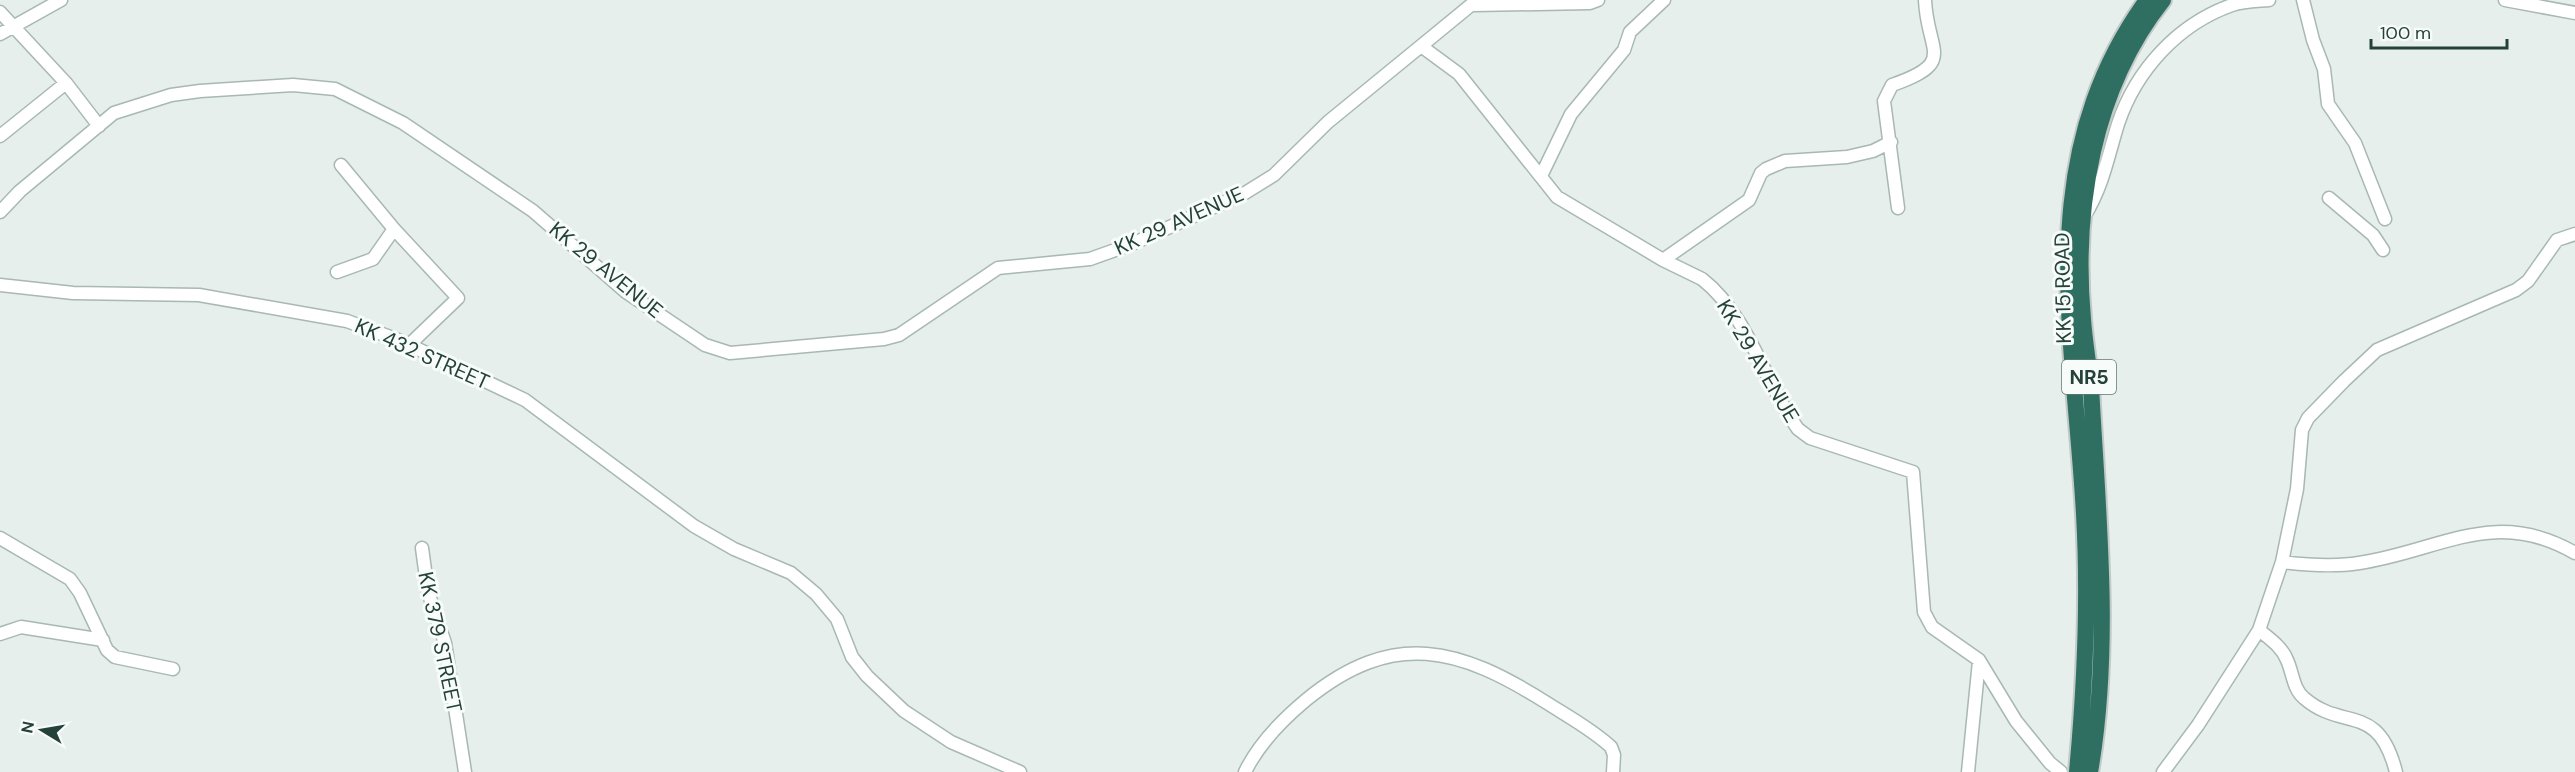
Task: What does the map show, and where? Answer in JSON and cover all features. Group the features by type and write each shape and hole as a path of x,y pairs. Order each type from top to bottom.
{"highway":[{"name":"KK 15 ROAD","path":"2077,772 2085,686 2087,584 2068,303 2069,213 2075,171 2090,112 2113,54 2147,0"},
{"name":"KK 15 ROAD","path":"2090,772 2097,726 2102,618 2092,402 2081,284 2090,157 2105,108 2136,40 2163,0"}],"street":[{"path":"0,34 12,25 61,0"},
{"path":"1421,46 1475,2 1590,3 1598,0"},
{"path":"1541,176 1571,114 1624,50 1630,32 1664,0"},
{"path":"1898,208 1884,101 1888,89 1921,74 1934,60 1935,49 1924,0"},
{"path":"2085,215 2101,186 2119,122 2132,91 2160,53 2205,17 2235,4 2269,0"},
{"path":"2303,0 2313,40 2324,69 2328,104 2355,143 2385,219"},
{"path":"2505,0 2575,13"},
{"path":"0,12 66,83 99,126"},
{"name":"KK 29 AVENUE","path":"0,212 20,190 114,113 171,95 200,91 293,85 335,89 412,129 533,211 626,292 705,345 730,353 884,339 899,335 998,268 1090,259 1142,240 1234,198 1274,175 1328,122 1421,46 1459,74 1557,197 1663,260 1702,279 1719,295 1742,328 1798,429 1810,438 1913,472 1924,612 1927,621 1932,627 1979,660 2016,721 2050,763 2061,772"},
{"path":"0,136 66,83"},
{"path":"1663,260 1749,200 1761,173 1766,169 1785,160 1846,158 1873,151 1891,142"},
{"path":"341,165 394,229 458,298 410,345"},
{"path":"2329,198 2373,235 2383,250"},
{"path":"337,272 373,259 394,229"},
{"path":"2163,772 2198,725 2259,630 2282,562 2297,489 2302,430 2308,418 2344,381 2378,351 2516,290 2528,281 2557,240 2575,234"},
{"name":"KK 432 STREET","path":"0,285 73,293 199,295 347,321 410,345 525,400 694,526 734,549 792,573 816,594 837,619 852,657 867,676 904,711 951,742 1020,772"},
{"path":"2282,562 2310,565 2359,564 2466,534 2519,531 2557,543 2575,554"},
{"path":"0,538 70,579 76,586 103,640 115,657 173,669"},
{"name":"KK 379 STREET","path":"422,548 428,592 445,644 465,772"},
{"path":"0,634 21,627 103,640"},
{"path":"2259,630 2283,651 2301,697 2324,709 2365,723 2373,729 2385,742 2396,772"},
{"path":"1245,772 1275,728 1336,677 1378,660 1401,655 1445,655 1482,667 1529,692 1604,741 1614,755 1613,772"},
{"path":"1968,772 1979,660"}]}
